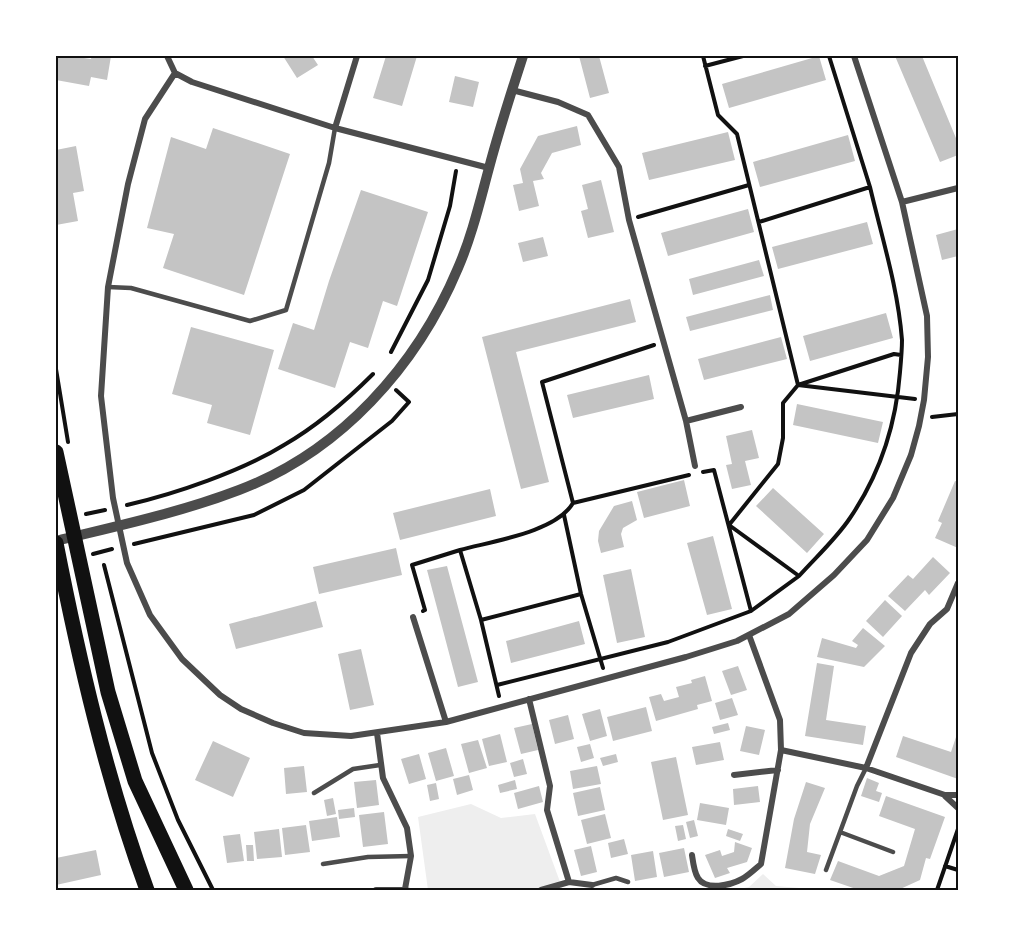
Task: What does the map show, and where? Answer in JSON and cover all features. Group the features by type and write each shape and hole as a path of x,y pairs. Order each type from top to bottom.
{"highway":[{"path":"56,452 108,692 135,781 186,891"},
{"path":"56,542 101,745 147,891"}],"street":[{"path":"167,56 175,73 192,82 334,128 489,168"},
{"path":"334,128 357,56"},
{"path":"56,542 192,507 240,490 296,462 345,426 385,388 429,327 459,267 523,56"},
{"path":"175,73 145,119 128,184 108,287 101,396 113,498 127,563 150,615 182,659 220,695 241,709 273,723 304,734 333,736 376,734 446,722 686,657 737,640 789,614 834,575 867,540 893,498 911,455 921,419 928,357 927,316 902,202 854,56"},
{"path":"512,90 558,102 588,115 619,167 629,220 686,421 695,466"},
{"path":"902,202 958,188"},
{"path":"686,421 741,407"},
{"path":"866,768 911,653 930,624 947,609 958,583"},
{"path":"413,617 446,722"},
{"path":"692,855 696,876 702,883 710,885 726,885 741,879 761,864 782,750 780,720 749,634"},
{"path":"529,699 550,786 547,810 569,882"},
{"path":"375,890 406,890 411,856 407,828 383,778 376,734"},
{"path":"782,750 866,768 945,795 958,795"},
{"path":"734,776 778,770"},
{"path":"945,795 958,808"},
{"path":"541,890 569,882 592,885"}],"lane":[{"path":"108,287 131,288 250,321 286,310 329,163 334,128"},
{"path":"314,793 353,769 380,765"},
{"path":"826,870 866,768"},
{"path":"840,832 893,852"},
{"path":"323,864 368,856 411,856"},
{"path":"592,885 616,878 628,882"}],"path":[{"path":"703,56 718,115 737,134 798,385"},
{"path":"705,66 743,56"},
{"path":"497,685 668,642 751,611 799,576 849,520 864,497 874,477 890,431 898,397 902,342 896,292 870,188 829,56"},
{"path":"387,361 428,280 450,206 458,160"},
{"path":"629,220 750,185"},
{"path":"759,222 870,188"},
{"path":"573,502 543,382 664,342"},
{"path":"729,525 778,464 783,438 783,403 798,385 894,354 901,355"},
{"path":"122,506 231,472 285,446 348,399 381,367"},
{"path":"798,385 924,400"},
{"path":"921,419 958,414"},
{"path":"689,475 695,466"},
{"path":"413,617 425,610 411,565 544,527 564,515 573,502 714,470 751,611"},
{"path":"78,515 111,508"},
{"path":"564,515 581,594 605,678"},
{"path":"729,525 799,576"},
{"path":"131,544 153,539"},
{"path":"88,555 120,547"},
{"path":"460,550 481,620 502,706"},
{"path":"104,565 152,753 178,820 213,891"},
{"path":"481,620 581,594"},
{"path":"936,891 958,829"},
{"path":"945,867 958,870"}],"shaded area":[{"path":"471,804 501,818 535,814 563,890 428,890 418,817"},
{"path":"763,874 776,886 823,890 734,890 749,887"}],"building":[{"path":"56,56 91,59 92,56 111,56 107,80 91,77 89,86 56,80"},
{"path":"283,56 312,56 318,65 297,78"},
{"path":"386,56 417,56 402,106 373,98"},
{"path":"579,56 599,56 609,93 590,98"},
{"path":"819,56 826,80 729,108 722,84"},
{"path":"895,56 922,56 958,143 958,155 940,162"},
{"path":"455,76 479,82 473,107 449,102"},
{"path":"577,126 581,145 552,153 541,173 544,179 533,181 539,206 519,211 513,185 523,183 520,169 538,136"},
{"path":"213,128 290,154 244,295 163,268 174,234 147,228 171,137 206,149"},
{"path":"728,132 735,160 649,180 642,153"},
{"path":"848,135 855,161 760,187 753,162"},
{"path":"76,146 84,191 73,193 78,221 56,225 56,150"},
{"path":"601,180 614,232 588,238 581,211 588,209 582,185"},
{"path":"361,190 428,212 397,306 383,301 368,348 350,342 335,388 278,369 293,323 314,330"},
{"path":"748,209 754,232 668,256 661,233"},
{"path":"867,222 873,244 778,269 772,247"},
{"path":"958,229 958,256 942,260 936,235"},
{"path":"543,237 548,256 523,262 518,243"},
{"path":"759,260 764,276 693,295 689,279"},
{"path":"770,295 773,310 690,331 686,317"},
{"path":"630,299 636,322 516,352 549,482 521,489 482,337"},
{"path":"886,313 893,338 810,361 803,336"},
{"path":"191,327 274,350 250,435 207,423 212,405 172,394"},
{"path":"781,337 787,359 704,380 698,359"},
{"path":"649,375 654,399 573,418 567,395"},
{"path":"797,404 883,422 878,443 793,425"},
{"path":"752,430 759,458 745,461 751,485 732,489 726,465 732,464 726,436"},
{"path":"684,480 690,506 644,518 637,492"},
{"path":"955,481 958,482 958,548 935,538 942,523 938,521"},
{"path":"773,488 824,534 807,553 756,506"},
{"path":"490,489 496,516 400,540 393,513"},
{"path":"632,501 637,520 623,528 621,534 624,547 601,553 598,541 599,531 614,506"},
{"path":"713,536 732,609 707,615 687,543"},
{"path":"396,548 402,575 319,594 313,567"},
{"path":"933,557 950,573 929,595 925,590 905,611 888,596 908,575 913,579"},
{"path":"447,566 478,682 458,687 427,570"},
{"path":"631,569 645,637 617,643 603,575"},
{"path":"885,600 902,616 883,637 866,621"},
{"path":"316,601 323,627 236,649 229,624"},
{"path":"579,621 585,644 511,663 506,641"},
{"path":"863,628 885,646 864,667 817,657 822,638 856,648 858,645 852,641"},
{"path":"361,649 374,705 350,710 338,654"},
{"path":"817,663 834,666 826,720 866,726 863,745 805,736"},
{"path":"738,666 747,690 731,695 722,671"},
{"path":"705,676 712,701 697,705 698,709 656,721 649,697 661,694 664,701 679,697 676,687 692,683 691,680"},
{"path":"732,698 738,715 720,720 715,703"},
{"path":"646,707 652,731 613,741 607,717"},
{"path":"600,709 607,736 590,741 582,714"},
{"path":"568,715 574,739 555,744 549,720"},
{"path":"728,723 730,730 714,734 712,727"},
{"path":"532,724 538,750 521,754 514,728"},
{"path":"746,726 765,730 759,755 740,751"},
{"path":"958,731 958,779 896,757 903,736 951,752"},
{"path":"500,734 507,762 489,766 482,739"},
{"path":"478,740 487,768 469,773 461,744"},
{"path":"213,741 250,758 233,797 195,780"},
{"path":"720,742 724,760 696,765 692,747"},
{"path":"590,744 594,758 581,762 577,747"},
{"path":"446,748 454,776 436,781 428,753"},
{"path":"419,754 426,779 409,784 401,759"},
{"path":"616,754 618,762 603,766 600,758"},
{"path":"676,757 688,815 663,820 651,762"},
{"path":"523,759 527,774 514,777 510,763"},
{"path":"304,766 307,792 286,794 284,768"},
{"path":"597,766 601,784 573,789 570,771"},
{"path":"469,775 473,790 457,795 453,779"},
{"path":"867,778 879,783 876,791 882,793 879,802 861,796"},
{"path":"376,780 379,805 357,808 354,782"},
{"path":"515,780 517,789 500,793 498,785"},
{"path":"806,782 825,788 810,824 807,852 821,855 815,874 785,868 794,819"},
{"path":"436,783 439,799 430,801 427,785"},
{"path":"539,786 543,802 518,809 514,793"},
{"path":"758,786 760,802 734,805 733,789"},
{"path":"600,787 605,810 578,816 573,793"},
{"path":"886,796 945,817 930,859 926,858 920,880 898,890 859,890 830,880 838,861 879,876 904,866 915,829 879,816"},
{"path":"333,798 336,814 327,816 324,800"},
{"path":"700,803 729,808 726,825 697,820"},
{"path":"354,808 355,817 339,819 338,810"},
{"path":"384,812 388,844 363,847 359,815"},
{"path":"605,814 611,838 587,844 581,820"},
{"path":"337,817 340,837 312,841 309,821"},
{"path":"694,820 698,836 690,838 686,822"},
{"path":"306,825 310,852 285,855 282,828"},
{"path":"683,825 686,839 678,841 675,826"},
{"path":"279,829 282,857 257,859 254,832"},
{"path":"728,829 743,834 740,841 726,836"},
{"path":"240,834 244,861 227,863 223,836"},
{"path":"624,839 628,854 611,858 608,843"},
{"path":"735,842 752,848 747,862 727,868 730,873 715,878 705,855 720,850 722,856 734,852"},
{"path":"246,845 253,845 254,861 247,861"},
{"path":"591,846 597,872 581,876 574,850"},
{"path":"684,848 689,872 664,877 659,853"},
{"path":"96,850 101,875 56,885 56,858"},
{"path":"653,851 657,877 635,881 631,855"}]}
